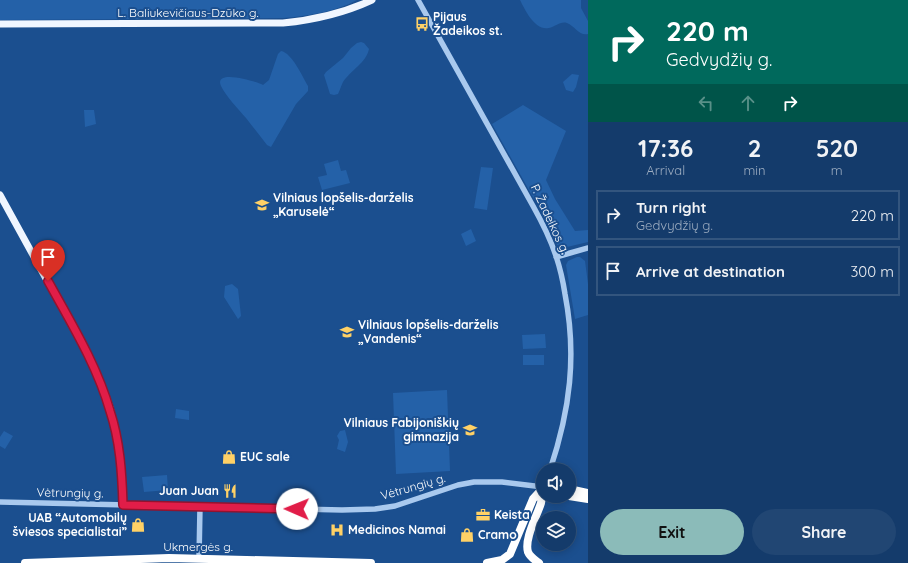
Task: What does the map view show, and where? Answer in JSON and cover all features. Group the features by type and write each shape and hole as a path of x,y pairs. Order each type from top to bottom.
{"highway":[{"path":"576,490 588,493"},
{"path":"487,563 502,560 510,554 533,499 536,495"},
{"path":"576,497 588,500"},
{"path":"539,563 530,556 528,550 528,538 541,503"},
{"name":"Ukmergės g.","path":"25,563 199,559 371,563"}],"main road":[{"name":"L. Baliukevičiaus-Dzūko g.","path":"0,24 283,23 315,19 363,5 372,0"},
{"path":"0,195 83,346 105,394 111,412 118,446 122,473 123,505"}],"street":[{"name":"P. Žadeikos g.","path":"418,0 543,224 556,257 567,305 571,365 565,419 560,441 552,463"},
{"path":"556,257 588,248"},
{"name":"Vėtrungių g.","path":"0,502 335,510 375,509 408,503 458,485 474,482 502,482 536,486"},
{"path":"199,559 200,506"}],"shaded area":[{"path":"0,0 357,0 340,8 321,13 283,18 0,20"},
{"path":"520,0 581,0 581,8 588,21 588,34 582,34 567,23 562,23 549,28 539,26 531,19"},
{"path":"357,43 364,43 369,49 365,58 343,82 338,94 330,94 324,75 343,58 351,48"},
{"path":"281,51 293,60 308,86 308,91 296,104 271,147 267,145 229,98 223,90 220,81 223,78 229,77 253,81 263,85 269,80 278,54"},
{"path":"572,74 579,75 573,92 566,90 563,82"},
{"path":"523,105 566,131 546,180 555,199 575,231 588,230 588,242 562,248 557,245 544,217 492,124"},
{"path":"84,110 94,110 96,124 85,127"},
{"path":"338,160 341,171 346,170 350,183 322,190 318,177 327,175 324,164"},
{"path":"481,167 493,168 487,210 474,208"},
{"path":"471,229 476,241 466,246 461,234"},
{"path":"580,257 585,261 588,284 588,315 575,319 566,265 568,261"},
{"path":"232,284 238,289 241,316 238,319 224,297 225,286"},
{"path":"545,334 546,348 523,349 522,335"},
{"path":"523,355 544,355 544,365 523,365"},
{"path":"447,390 450,471 396,474 393,393"},
{"path":"176,409 189,411 189,420 175,418"},
{"path":"345,430 348,442 345,452 337,449 339,440 337,436 340,431"},
{"path":"4,431 13,436 5,449 0,446 0,437"},
{"path":"167,475 168,490 144,492 142,477"}],"place":[{"name":"Pijaus Žadeikos st.","path":"422,24"},
{"name":"Vilniaus lopšelis-darželis „Karuselė“","path":"262,205"},
{"name":"Vilniaus lopšelis-darželis „Vandenis“","path":"347,332"},
{"name":"Vilniaus Fabijoniškių gimnazija","path":"470,430"},
{"name":"EUC sale","path":"229,457"},
{"name":"Juan Juan","path":"230,491"},
{"name":"Keista","path":"483,515"},
{"name":"UAB “Automobilų šviesos specialistai”","path":"138,525"},
{"name":"Medicinos Namai","path":"337,530"},
{"name":"Cramo","path":"467,535"}],"route":[{"path":"48,281 91,362 105,394 111,412 118,446 122,473 123,505 297,509"}]}
